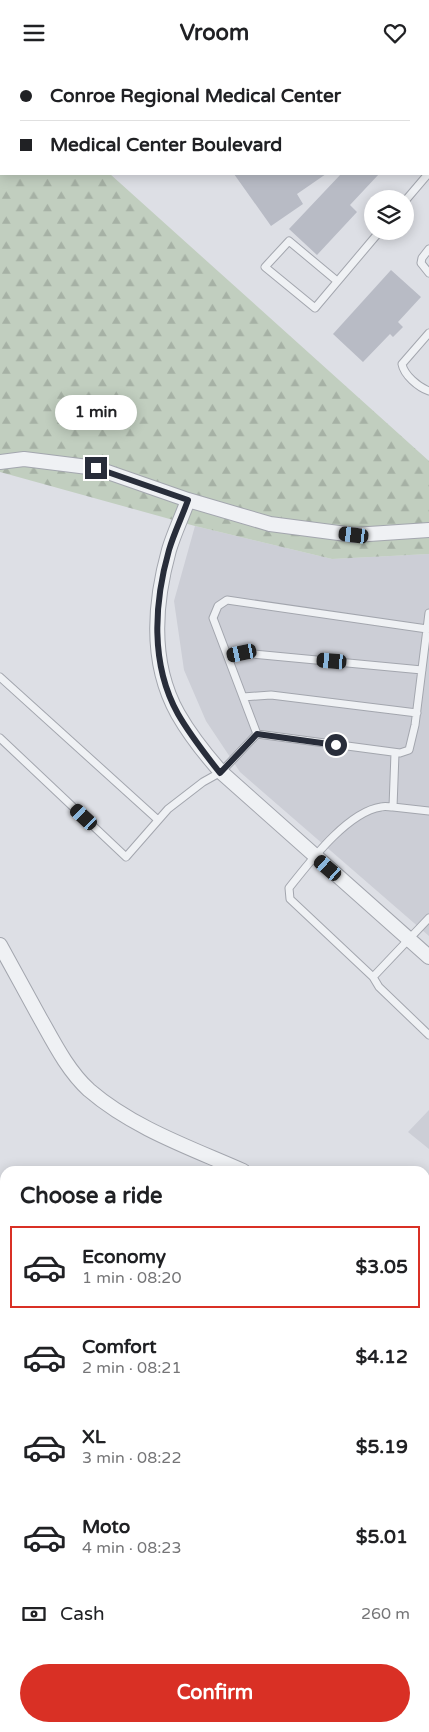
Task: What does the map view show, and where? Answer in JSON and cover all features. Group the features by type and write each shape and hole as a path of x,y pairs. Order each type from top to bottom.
{"street":[{"path":"0,462 24,459 96,468 188,500 270,524 354,535 429,530"},
{"path":"188,500 170,549 162,582 157,622 158,651 166,686 177,713 220,773 429,957"},
{"path":"0,945 51,1038 68,1064 88,1089 114,1109 143,1126 232,1166"}],"lane":[{"path":"414,190 427,175"},
{"path":"337,281 289,241 265,267 315,308 372,240"},
{"path":"429,249 422,258 421,263 429,273"},
{"path":"429,333 402,363 403,371 422,388 429,391"},
{"path":"257,734 213,618 218,607 227,601 428,624"},
{"path":"257,734 395,753 409,750 417,713 429,613"},
{"path":"228,657 242,653 422,669"},
{"path":"0,677 158,820"},
{"path":"243,697 270,695 417,713"},
{"path":"0,738 126,857 168,809 196,787 220,773 257,734"},
{"path":"393,807 395,753"},
{"path":"429,811 381,807 364,814 350,822 314,856 289,889 290,899 373,977 379,987 429,1035"},
{"path":"373,977 429,917"}],"shaded area":[{"path":"195,526 332,559 429,554 429,936 240,772 206,721 184,670 174,601"},
{"path":"429,1110 429,1149 408,1132"}],"green space":[{"path":"0,175 111,175 429,461 429,554 332,559 195,526 0,472"}],"building":[{"path":"235,175 325,175 297,194 303,204 271,226"},
{"path":"340,175 378,175 350,205 357,212 317,255 289,229"},
{"path":"391,270 421,297 398,322 403,327 393,337 390,334 363,362 333,334"}],"route":[{"path":"96,468 188,500 170,549 162,582 157,622 158,651 166,686 177,713 220,773 257,734 336,745"}]}
